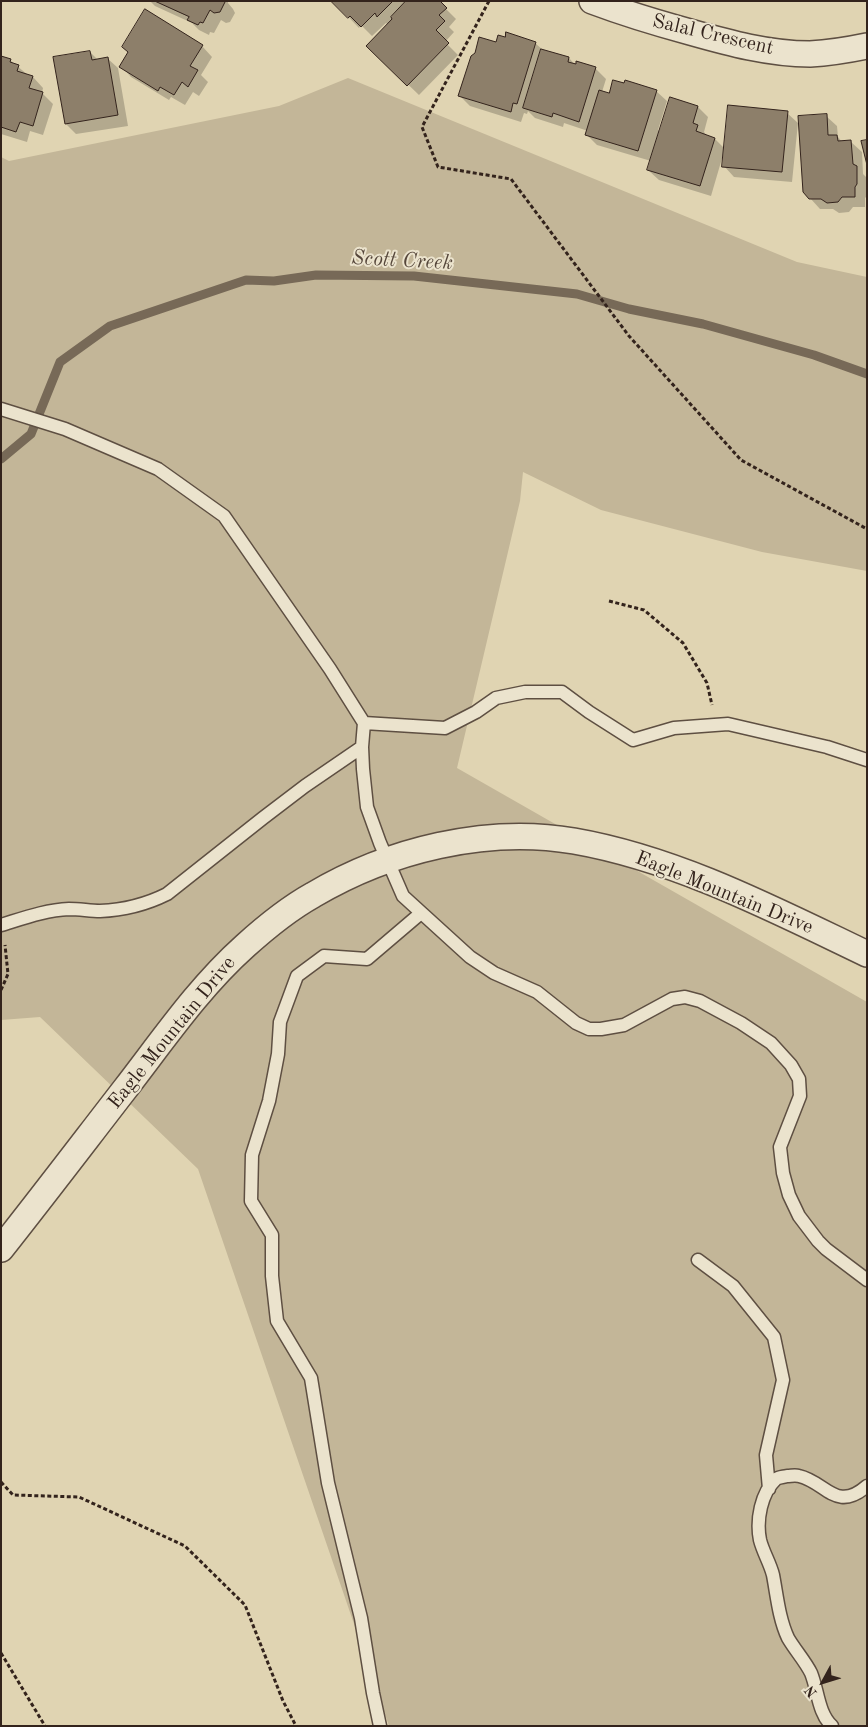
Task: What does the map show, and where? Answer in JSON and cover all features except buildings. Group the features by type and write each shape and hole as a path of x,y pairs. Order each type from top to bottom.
{"street":[{"name":"Salal Crescent","path":"592,1 627,14 740,45 775,51 809,54 867,46"},
{"name":"Eagle Mountain Drive","path":"1,1249 181,1017 225,966 272,923 311,895 359,871 387,861 430,848 469,841 509,837 572,841 618,850 712,883 867,954"}],"lane":[{"path":"1,409 65,429 158,469 224,516 330,669 364,722 362,747 367,807 387,861 403,896 482,966 536,992 576,1023 589,1029 602,1030 624,1025 672,999 685,997 700,1001 741,1023 771,1043 798,1079 800,1096 780,1147 783,1173 789,1196 799,1216 826,1250 867,1280"},
{"path":"364,722 445,728 476,712 496,698 525,692 562,692 633,740 674,728 728,724 818,745 867,760"},
{"path":"2,925 41,913 69,909 99,911 126,909 149,903 167,894 270,812 362,747"},
{"path":"380,1726 361,1618 328,1483 311,1378 277,1321 272,1276 272,1235 251,1201 252,1155 269,1101 278,1054 280,1022 298,976 324,956 367,959 421,913"},
{"path":"698,1260 733,1286 774,1337 783,1380 766,1455 770,1489"},
{"path":"832,1726 822,1710 811,1673 788,1637 779,1611 772,1572 760,1540 759,1520 762,1504 776,1479 781,1477 798,1476 812,1482 828,1493 840,1496 848,1496 859,1492 867,1486"}],"path":[{"path":"489,1 422,127 438,167 511,179 629,336 741,460 867,529"},
{"path":"609,601 644,610 682,643 707,683 717,725"},
{"path":"1,990 8,974 2,925"},
{"path":"1,1482 13,1495 79,1498 185,1546 245,1605 296,1726"},
{"path":"1,1653 45,1726"}],"shaded area":[{"path":"348,78 797,262 867,277 867,571 762,552 601,510 523,472 520,501 457,768 867,1002 867,1726 389,1726 198,1169 40,1017 1,1020 1,157 9,161 279,106"}],"waterway":[{"name":"Scott Creek","path":"1,459 31,434 60,362 110,326 246,280 274,281 316,275 414,276 577,294 629,309 703,324 814,355 867,374"}]}
